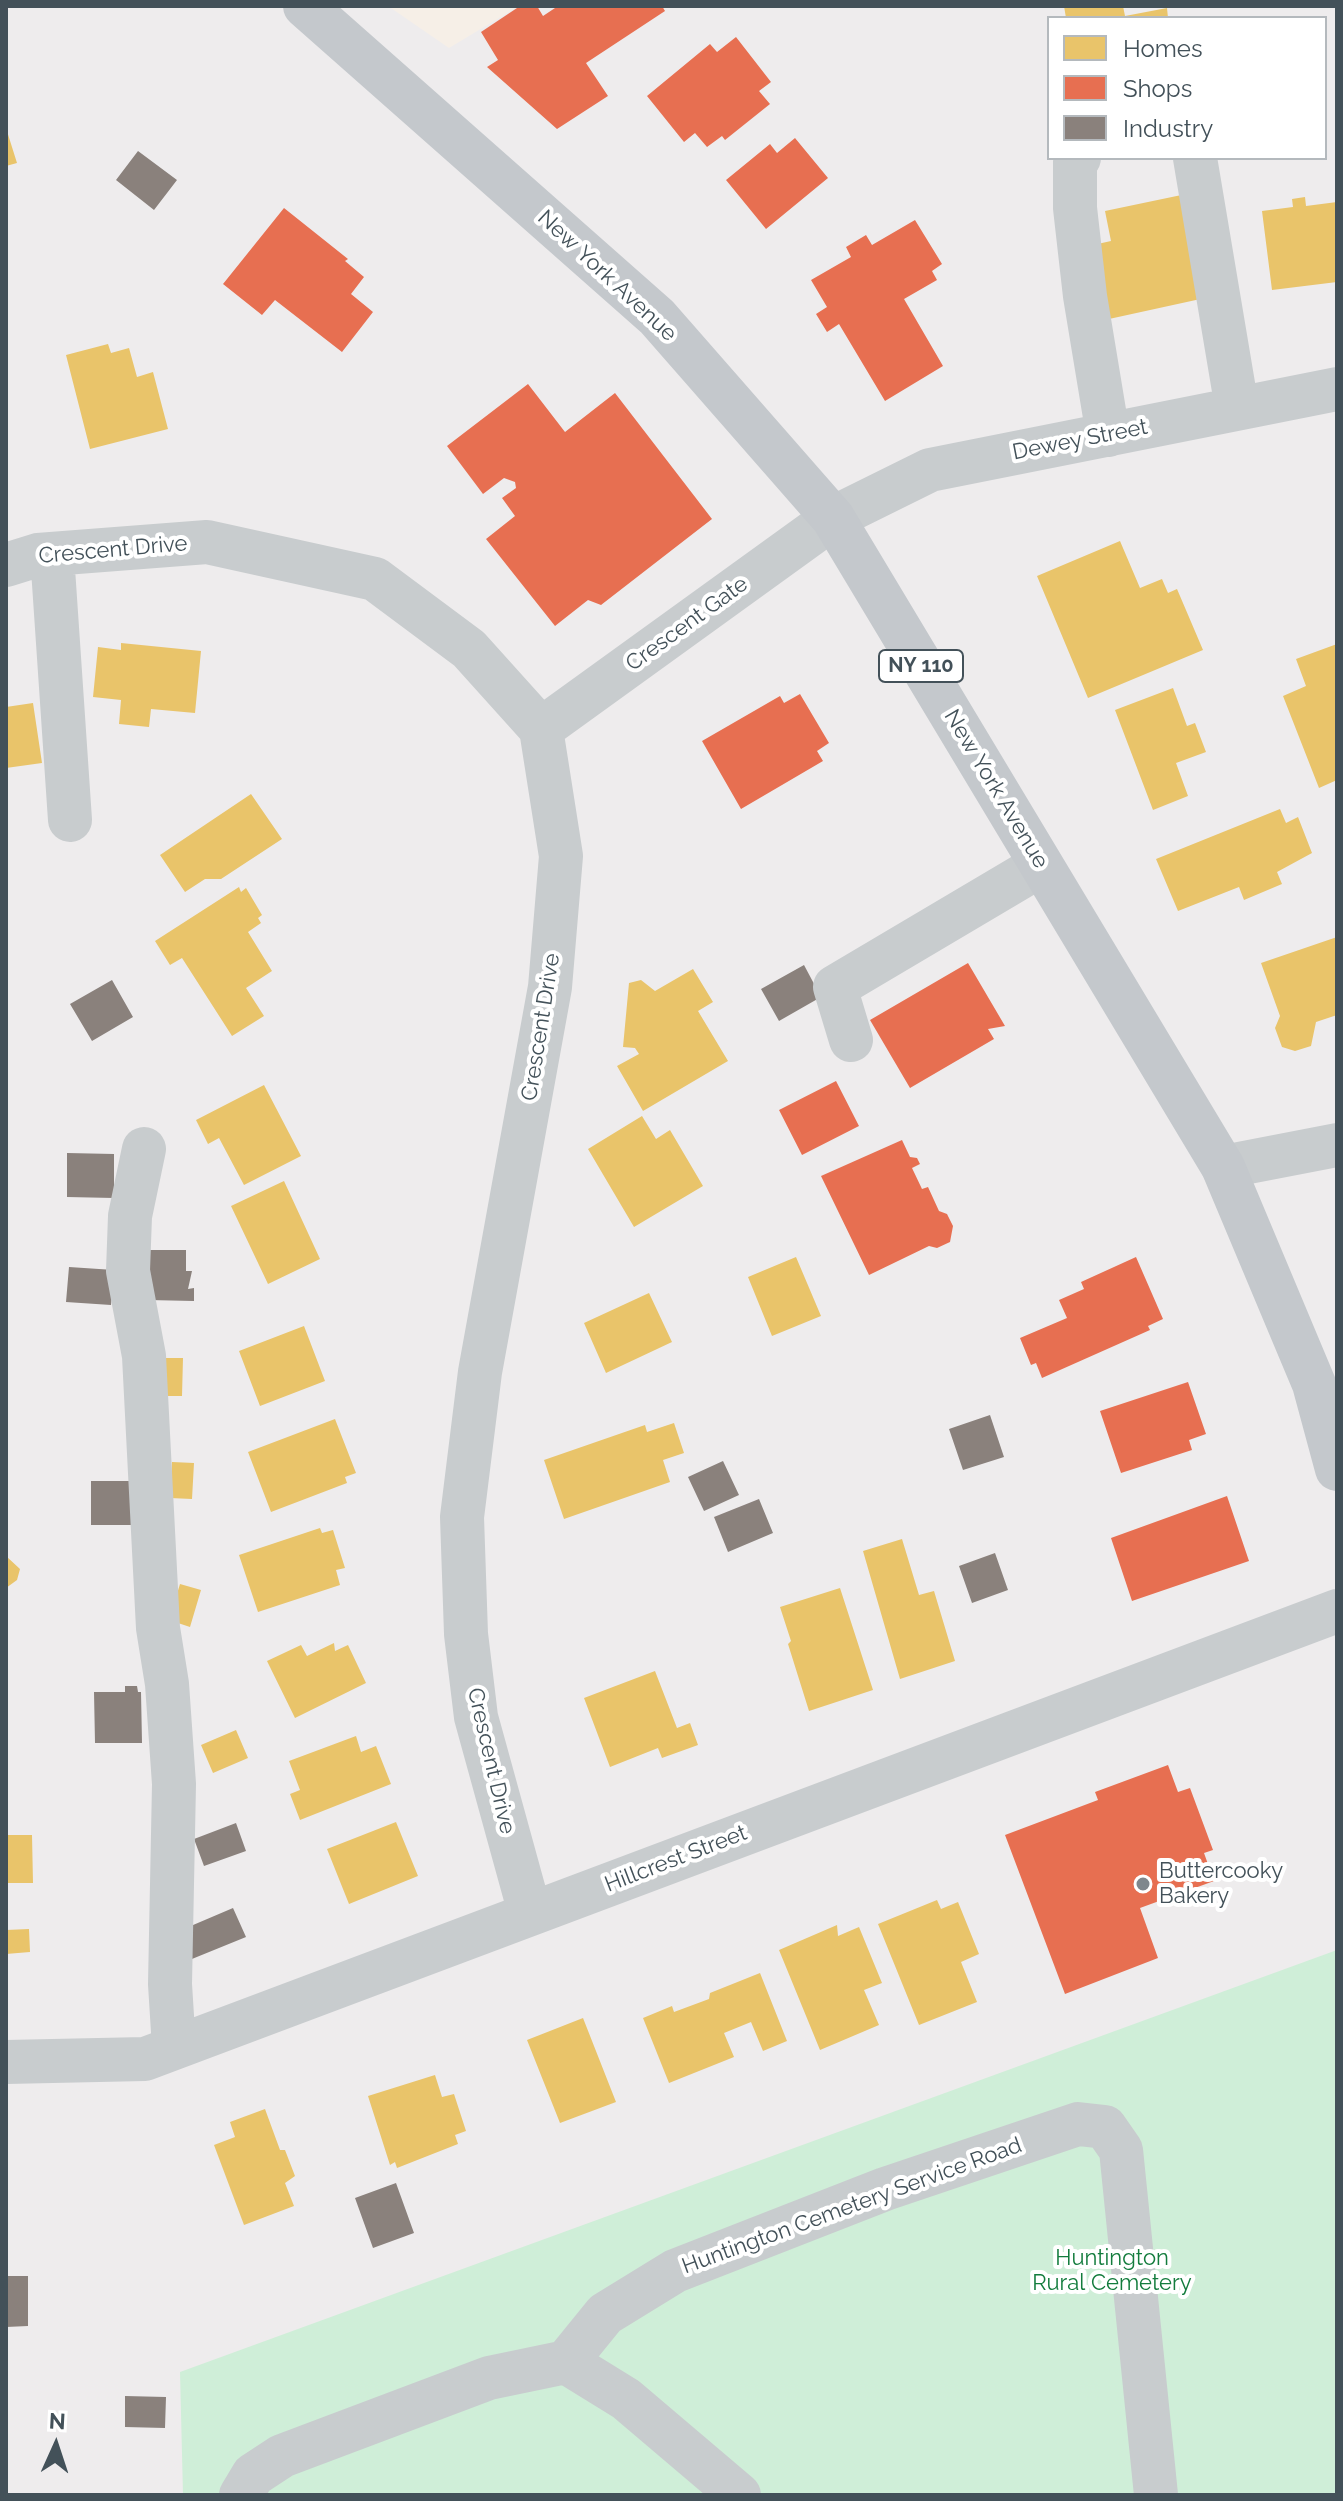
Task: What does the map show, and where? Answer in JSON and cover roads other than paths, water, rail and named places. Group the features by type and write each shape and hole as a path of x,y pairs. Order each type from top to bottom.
{"main road":[{"name":"New York Avenue","path":"305,6 657,317 833,518 1223,1167 1325,1382 1337,1469"}],"street":[{"path":"1077,160 1075,208 1108,435"},
{"path":"1195,160 1237,408"},
{"name":"Dewey Street","path":"833,518 930,470 1337,389"},
{"name":"Crescent Gate","path":"541,729 833,518"},
{"name":"Crescent Drive","path":"6,565 52,554 207,542 375,579 469,649 541,729 561,856 550,987 480,1372 462,1517 466,1634 476,1717 530,1913"},
{"path":"52,554 70,820"},
{"path":"851,1040 835,987 1041,865"},
{"path":"1223,1167 1337,1145"},
{"path":"144,1149 130,1216 128,1271 144,1356 158,1628 167,1684 174,1784 170,1953 174,2048"},
{"name":"Hillcrest Street","path":"6,2062 145,2059 1337,1611"},
{"name":"Huntington Cemetery Service Road","path":"566,2362 605,2314 675,2271 885,2189 1049,2133 1078,2124 1105,2127 1121,2150 1156,2495"},
{"path":"241,2495 253,2475 282,2456 489,2378 566,2362 626,2399 739,2495"}],"place":[{"name":"Buttercooky Bakery","path":"1143,1884"}],"park label":[{"name":"Huntington Rural Cemetery","path":"1112,2270"}]}
